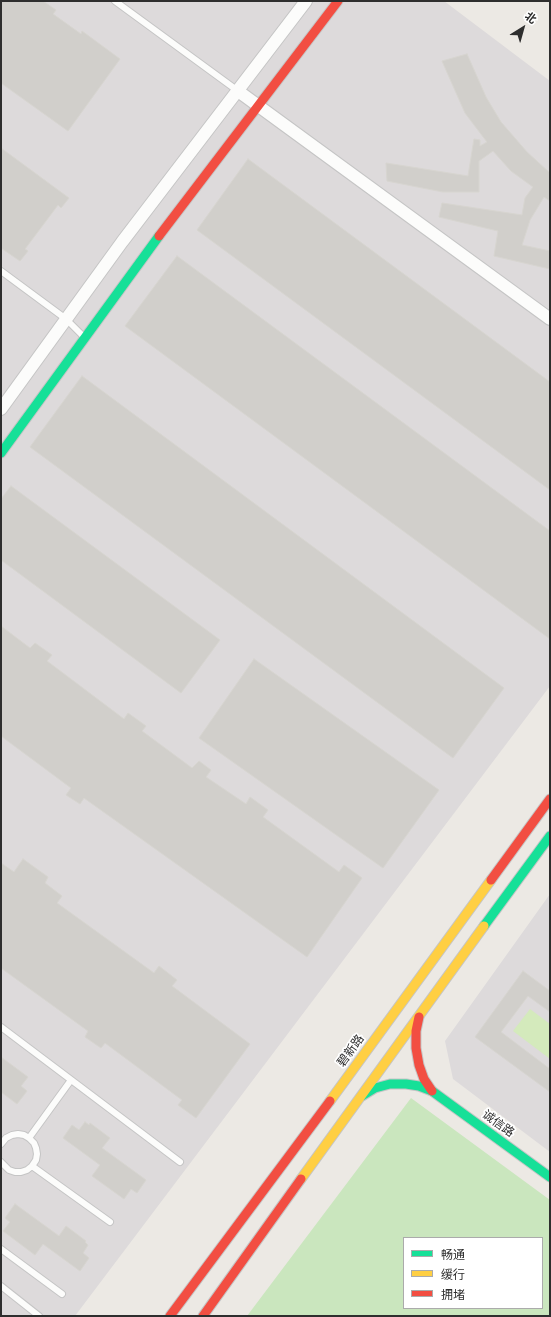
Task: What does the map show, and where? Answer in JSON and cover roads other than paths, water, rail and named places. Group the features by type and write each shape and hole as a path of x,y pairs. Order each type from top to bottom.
{"main road":[{"path":"1,453 143,257 338,1"},
{"name":"碧新路","path":"170,1316 360,1060 550,799"},
{"path":"203,1316 359,1097 550,836"},
{"name":"诚信路","path":"420,1013 416,1031 416,1048 419,1065 424,1080 432,1090 550,1177"},
{"name":"诚信路","path":"359,1097 375,1088 390,1084 406,1084 432,1090"}],"street":[{"path":"1,409 122,242 306,1"},
{"path":"238,91 550,319"}],"lane":[{"path":"115,1 238,91"},
{"path":"1,271 66,319 85,337"},
{"path":"1,1027 180,1162"},
{"path":"30,1138 71,1080"},
{"path":"1,1143 6,1138 18,1134 30,1138 36,1148 36,1160 27,1170 15,1172 2,1166"},
{"path":"32,1166 110,1222"},
{"path":"1,1249 62,1294"},
{"path":"1,1286 39,1316"}]}
